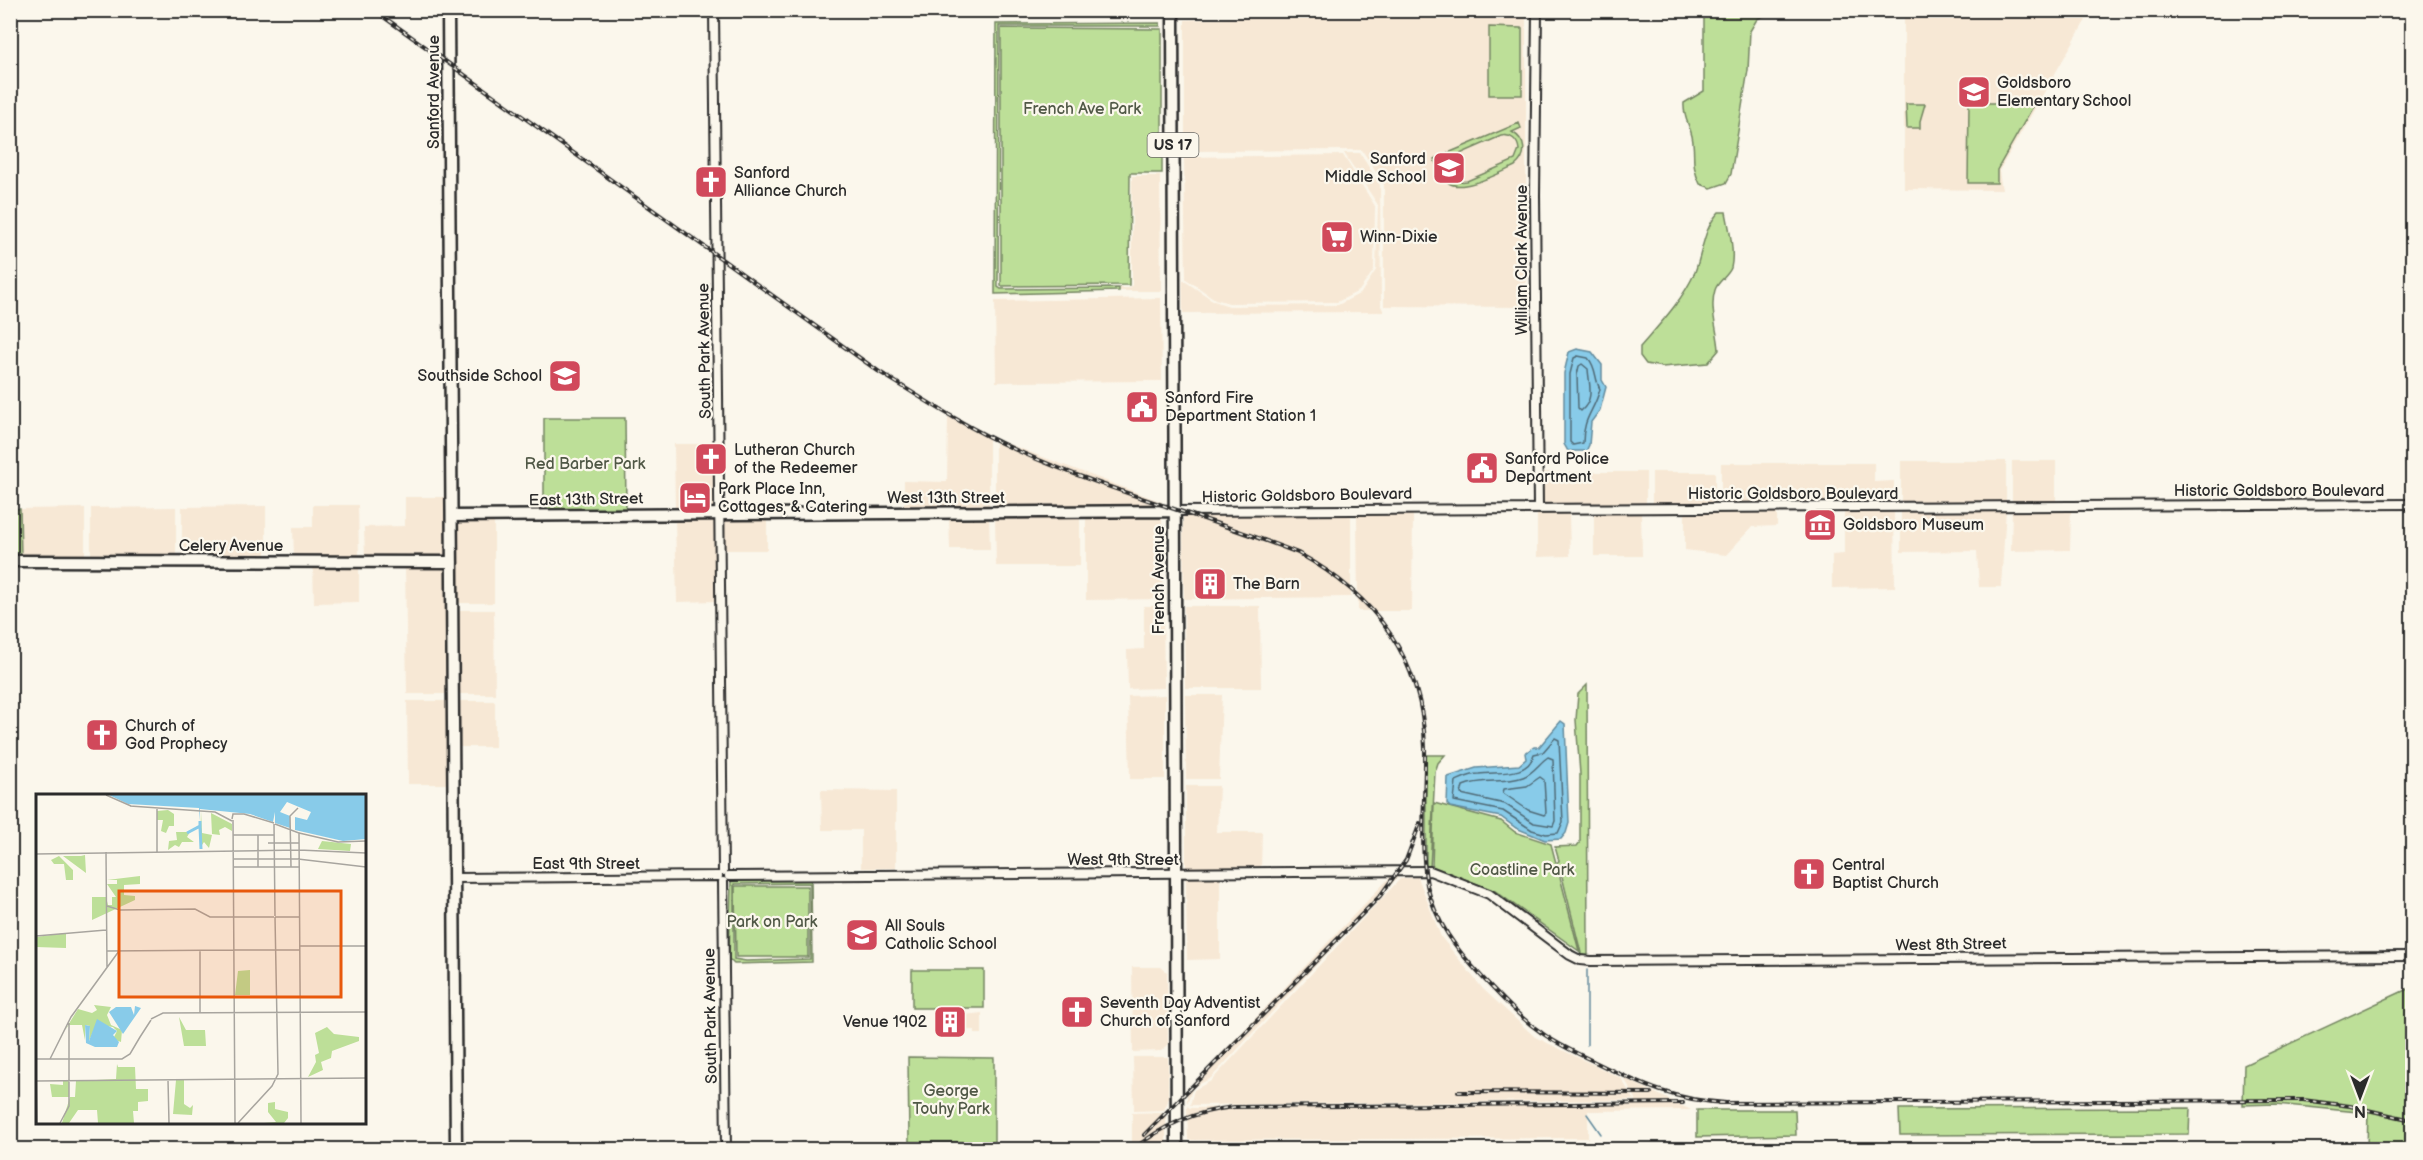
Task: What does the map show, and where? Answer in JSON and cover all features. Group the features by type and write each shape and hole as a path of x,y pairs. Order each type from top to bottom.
{"main road":[{"name":"Sanford Avenue","path":"448,10 456,1149"},
{"name":"French Avenue","path":"1173,10 1177,1149"},
{"name":"West 13th Street","path":"719,515 1173,511"},
{"name":"East 13th Street","path":"452,516 719,515"},
{"name":"Celery Avenue","path":"10,561 452,562"}],"street":[{"name":"South Park Avenue","path":"714,10 726,1149"},
{"name":"William Clark Avenue","path":"1537,10 1535,195 1538,508"},
{"name":"Historic Goldsboro Boulevard","path":"1173,511 2412,504"},
{"name":"West 9th Street","path":"723,876 1430,871 1489,894 1508,908"},
{"name":"East 9th Street","path":"454,878 723,876"},
{"name":"West 8th Street","path":"1508,908 1570,955 1580,960 1591,961 2412,956"}],"shaded area":[{"path":"1122,11 1160,11 1160,16 1122,16"},
{"name":"Goldsboro Elementary School","path":"1904,11 2091,11 1999,171 2002,190 1904,189"},
{"name":"Sanford Middle School","path":"1526,18 1526,307 1384,306 1384,185 1362,150 1185,151 1185,20"},
{"path":"1344,153 1360,153 1380,185 1381,306 1384,312 1183,313 1182,210 1183,280 1214,301 1229,306 1338,305 1361,293 1376,270 1378,205"},
{"path":"1343,155 1375,206 1374,270 1359,291 1337,302 1229,303 1215,299 1186,279 1184,157"},
{"path":"1132,176 1160,176 1161,291 1119,291 1119,288 1130,288 1132,285"},
{"path":"1161,298 1162,381 996,382 995,301"},
{"path":"948,417 989,436 989,509 904,510 904,481 947,482"},
{"path":"995,439 1162,502 1162,508 995,509"},
{"path":"674,444 716,444 716,511 675,511"},
{"path":"1901,461 2006,461 2006,502 1901,503"},
{"path":"2012,461 2056,461 2056,502 2012,502"},
{"path":"1721,463 1874,463 1874,482 1894,481 1894,503 1721,504"},
{"path":"1541,472 1646,472 1646,504 1541,505"},
{"path":"1652,472 1715,472 1715,504 1652,504"},
{"path":"405,497 449,497 449,559 365,557 364,527 405,526"},
{"path":"313,505 358,505 359,557 294,557 293,527 313,527"},
{"path":"266,506 266,557 182,558 182,507"},
{"path":"176,507 176,558 91,558 91,508"},
{"path":"85,508 85,558 21,558 20,509"},
{"path":"2006,509 2001,587 1979,587 1977,551 1901,552 1901,510"},
{"path":"2012,509 2071,509 2070,550 2011,551"},
{"path":"1777,510 1777,526 1752,527 1726,555 1685,550 1685,511"},
{"path":"1844,510 1894,510 1895,587 1832,588 1832,555 1844,554"},
{"path":"1641,511 1642,556 1594,556 1594,512"},
{"path":"1413,512 1412,611 1358,611 1357,513"},
{"path":"1537,512 1569,512 1570,556 1537,557"},
{"path":"1351,513 1351,597 1184,599 1183,515"},
{"path":"1080,515 1080,566 996,566 995,516"},
{"path":"1086,515 1162,515 1163,599 1086,600"},
{"path":"989,516 990,549 950,549 949,517"},
{"path":"675,518 716,518 717,601 677,602"},
{"path":"722,518 767,518 767,550 723,550"},
{"path":"456,519 494,519 494,603 455,603"},
{"path":"313,564 359,564 359,602 314,603"},
{"path":"405,565 449,566 449,694 407,694"},
{"path":"1144,606 1163,606 1164,688 1128,689 1127,650 1144,649"},
{"path":"1184,606 1260,606 1261,688 1185,688"},
{"path":"455,610 494,610 495,694 456,694"},
{"path":"1165,695 1165,779 1130,779 1128,696"},
{"path":"1185,695 1222,695 1219,779 1186,779"},
{"path":"407,701 450,701 451,784 408,784"},
{"path":"456,701 495,701 495,747 456,747"},
{"path":"1186,786 1219,786 1217,832 1262,832 1261,870 1186,870"},
{"path":"821,790 896,791 896,868 861,868 861,830 822,830"},
{"path":"1392,875 1413,875 1398,877 1210,1079 1193,1087 1187,1104 1187,1090"},
{"path":"1186,877 1220,877 1220,959 1187,960"},
{"path":"1418,877 1441,937 1483,989 1535,1037 1621,1078 1634,1100 1190,1105 1194,1090 1211,1081 1400,879"},
{"path":"1132,967 1161,967 1167,972 1168,1045 1161,1051 1133,1052"},
{"name":"Venue 1902","path":"963,1012 964,1015 982,1013 982,1034 975,1034 975,1030 965,1030 965,1024 962,1025 962,1033 939,1033 939,1013"},
{"path":"1133,1057 1168,1057 1168,1101 1164,1110 1134,1111"},
{"path":"1624,1078 1691,1110 1588,1111 1588,1138 1188,1140 1187,1106 1190,1108 1635,1103 1636,1099"},
{"path":"1166,1112 1166,1149 1090,1149 1090,1143 1132,1143 1132,1113"},
{"path":"1446,1145 1446,1150 1361,1149 1361,1146"},
{"path":"1265,1146 1265,1150 1188,1149 1188,1147"},
{"path":"1271,1146 1355,1146 1355,1149 1271,1150"}],"green space":[{"path":"1696,11 1770,11 1757,19 1750,31 1748,70 1731,174 1726,183 1711,188 1700,184 1697,177 1692,136 1684,108 1684,103 1704,91 1704,13"},
{"path":"1160,23 1160,26 999,26 998,287 1001,289 1119,288 1119,291 995,294 996,24"},
{"path":"1489,27 1522,28 1522,95 1489,95"},
{"name":"French Ave Park","path":"1001,28 1162,29 1162,173 1130,173 1129,285 1001,286"},
{"path":"1969,103 2035,103 1997,170 1997,183 1968,183"},
{"path":"1906,104 1925,104 1920,128 1907,128"},
{"path":"1519,123 1521,128 1512,132 1523,143 1523,153 1519,162 1482,181 1457,186 1448,183 1444,175 1445,160 1436,164 1434,159","holes":["1505,136 1513,138 1517,143 1519,150 1515,160 1467,181 1460,181 1452,177 1449,168 1453,157"]},
{"path":"1719,212 1726,212 1732,255 1731,268 1716,287 1713,297 1719,350 1708,363 1662,367 1646,364 1640,356 1640,347 1670,312 1690,282 1698,264 1706,233"},
{"name":"Red Barber Park","path":"544,418 625,418 626,510 544,512"},
{"path":"11,508 20,509 21,558 11,558"},
{"name":"Coastline Park","path":"1587,685 1588,957 1571,952 1523,914 1578,954 1581,953 1561,872 1559,873 1579,951 1495,891 1432,866 1434,803 1501,821 1515,832 1551,844 1556,863 1559,861 1555,847 1577,846 1580,842 1580,774 1576,720 1578,694"},
{"path":"1426,755 1445,755 1438,763 1435,772 1430,868 1426,868"},
{"path":"811,879 812,962 734,964 729,959 731,881","holes":["810,883 810,959 746,961 734,959 734,884"]},
{"name":"Park on Park","path":"735,886 808,886 808,957 736,957"},
{"path":"912,970 984,970 984,1008 912,1008"},
{"path":"2412,987 2412,1149 2367,1149 2368,1113 2276,1104 2243,1105 2244,1065"},
{"name":"George Touhy Park","path":"908,1057 994,1058 994,1142 909,1142"},
{"path":"2190,1108 2189,1134 1900,1135 1899,1109"},
{"path":"1697,1110 1795,1110 1796,1135 1697,1137"}],"water":[{"path":"1577,349 1592,352 1602,365 1602,380 1606,387 1600,410 1591,422 1589,445 1586,451 1568,451 1564,444 1564,373 1569,352"},
{"path":"1561,721 1565,724 1569,823 1561,839 1545,840 1516,828 1501,817 1450,807 1447,804 1448,777 1476,768 1519,765 1526,759 1525,753 1534,747 1539,747"}],"waterway":[{"path":"1587,970 1587,1045"},
{"path":"1587,1114 1601,1134"}],"railway":[{"path":"374,10 878,371 946,413 1050,465 1298,553 1350,589 1390,633 1404,658 1415,686 1422,716 1425,748 1423,834 1427,885 1435,911 1456,946 1510,1007 1555,1041 1645,1085 1691,1099 1726,1103"},
{"path":"1144,1135 1380,896 1406,860 1420,823"},
{"path":"1458,1092 1651,1093"},
{"path":"1719,1103 2303,1100 2350,1106 2412,1120"},
{"path":"1133,1150 1168,1126 1193,1116 1234,1107 1683,1103"}],"place":[{"name":"Goldsboro Elementary School","path":"1974,92"},
{"name":"Sanford Middle School","path":"1449,168"},
{"name":"Sanford Alliance Church","path":"711,182"},
{"name":"Winn-Dixie","path":"1337,237"},
{"name":"Southside School","path":"565,376"},
{"name":"Sanford Fire Department Station 1","path":"1142,407"},
{"name":"Lutheran Church of the Redeemer","path":"711,459"},
{"name":"Sanford Police Department","path":"1482,468"},
{"name":"Park Place Inn, Cottages, & Catering","path":"695,498"},
{"name":"Goldsboro Museum","path":"1820,525"},
{"name":"The Barn","path":"1210,584"},
{"name":"Church of God Prophecy","path":"102,735"},
{"name":"Central Baptist Church","path":"1809,874"},
{"name":"All Souls Catholic School","path":"862,935"},
{"name":"Seventh Day Adventist Church of Sanford","path":"1077,1012"},
{"name":"Venue 1902","path":"950,1022"}]}
